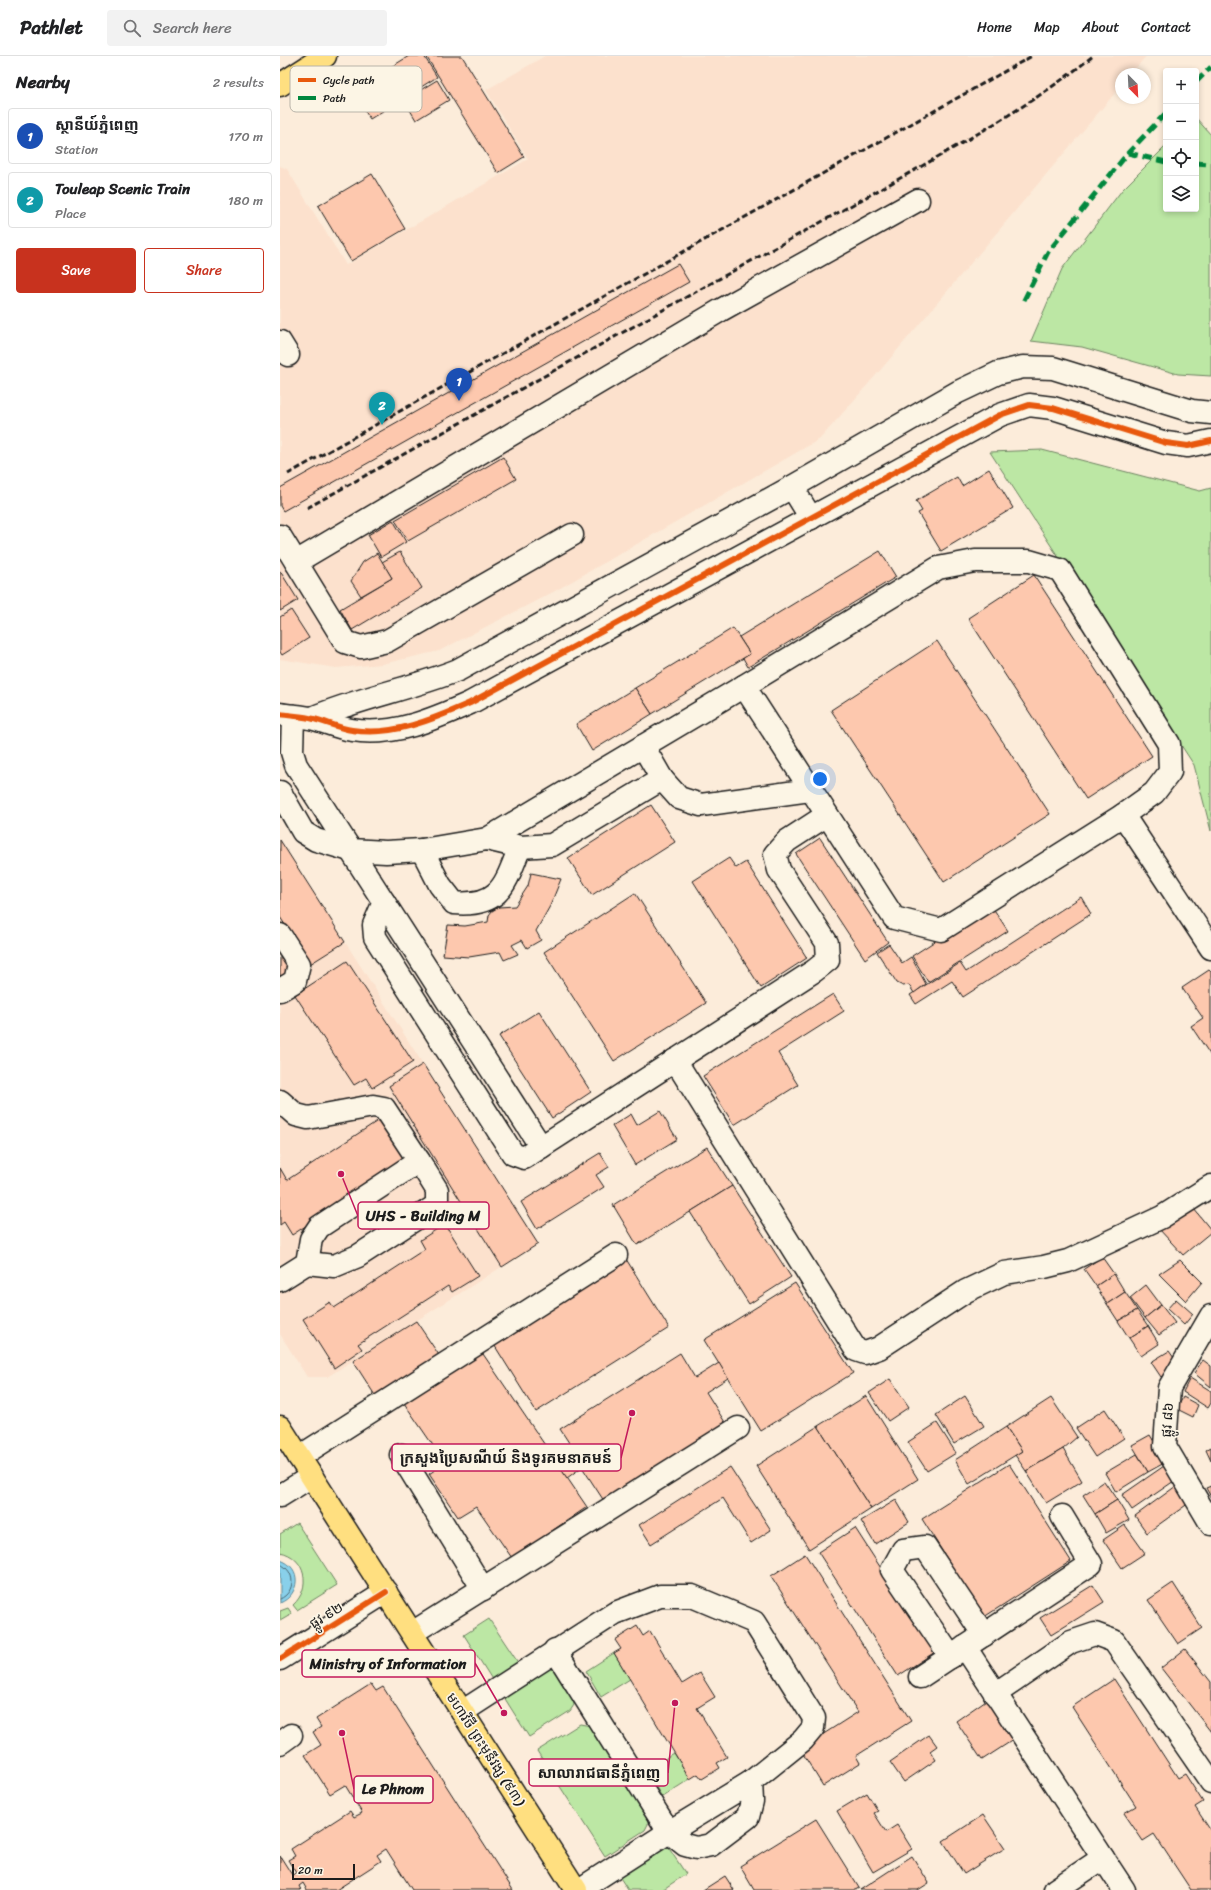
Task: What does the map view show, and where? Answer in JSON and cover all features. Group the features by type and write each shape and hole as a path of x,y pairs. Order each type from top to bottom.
{"highway":[{"path":"309,66 325,56"},
{"path":"280,85 290,79"},
{"name":"មហាវិថី ព្រះមុនីវង្ស (៩៣)","path":"280,1427 462,1712 578,1890"}],"street":[{"path":"296,562 721,310 918,200"},
{"path":"295,716 343,705 428,682 458,670 792,487 958,392 998,373 1024,367 1053,368 1192,411 1211,413"},
{"path":"295,716 352,730 378,731 405,727 437,718 470,703 1000,415 1029,405 1053,408 1166,443 1188,446 1211,441"},
{"path":"792,487 811,518"},
{"path":"280,536 345,642 361,648 387,641 572,535"},
{"path":"280,792 303,832 316,840 350,850 386,852 422,850 487,839 744,686 938,568 975,561 1029,561 1060,570 1169,744 1170,772 1154,793 941,930 894,918 744,686"},
{"path":"295,716 292,752 296,765 384,902 374,925 375,937 513,1154 524,1158 828,960 827,943 779,870 775,854 787,841 827,814"},
{"path":"643,746 662,779 679,798 701,805 810,790"},
{"path":"487,839 520,847 552,845 662,779"},
{"path":"1123,814 1211,948"},
{"path":"422,850 440,884 454,902 469,904 488,900 504,886 520,847"},
{"path":"280,935 299,964 295,981 280,990"},
{"path":"675,1060 856,1350 865,1353 879,1348 966,1291 1004,1273 1044,1267 1068,1261 1162,1217 1211,1186"},
{"path":"280,1101 296,1115 308,1118 372,1106 384,1108 437,1190 437,1205 358,1256 334,1266 307,1263 280,1280"},
{"path":"307,1263 311,1239 319,1227 418,1161"},
{"path":"299,1457 616,1254"},
{"name":"ផ្លូវ ៨៦","path":"1211,1316 1169,1388 1165,1446 1211,1524"},
{"path":"412,1634 738,1428"},
{"path":"401,1455 483,1589"},
{"path":"280,1496 312,1476"},
{"path":"920,1677 1091,1564 1062,1516"},
{"path":"984,1635 925,1547 903,1550 892,1570 958,1652 995,1694 1124,1890"},
{"name":"ផ្លូវ ៩២","path":"280,1659 386,1592"},
{"path":"462,1712 555,1650 615,1613 660,1596 692,1596 754,1622 814,1718 813,1728 803,1740 751,1782 578,1890"},
{"path":"995,1694 1071,1642 1095,1634 1114,1641 1211,1782"},
{"path":"555,1650 669,1832 685,1845 696,1848 711,1845 748,1817 752,1801 751,1782"},
{"path":"1055,1890 1103,1858"}],"shaded area":[{"path":"545,56 1146,56 1136,68 1115,68 1115,93 883,367 820,439 555,591 439,651 382,664 336,668 280,659 280,166 287,169 346,265 528,159 486,90"},
{"path":"280,840 538,1244 327,1377 307,1377 280,1334"}],"green space":[{"path":"1199,121 1211,135 1211,376 1178,374 1082,347 1031,341 1062,269 1122,190 1163,149 1163,212 1199,212"},
{"path":"1042,450 1200,491 1211,488 1211,831 1194,765 990,452"},
{"path":"297,1523 337,1585 297,1610 293,1605 303,1590 303,1574 301,1566 296,1560 289,1555 280,1552 280,1534"},
{"path":"288,1608 292,1614 280,1621 280,1611"},
{"path":"489,1619 519,1664 493,1681 464,1635"},
{"path":"614,1653 630,1679 601,1697 586,1671"},
{"path":"550,1662 572,1698 574,1705 570,1711 529,1737 502,1694"},
{"path":"580,1724 591,1726 647,1814 648,1824 645,1830 605,1856 537,1751"},
{"path":"674,1753 690,1779 662,1797 646,1771"},
{"path":"659,1846 668,1847 686,1874 662,1890 628,1890 617,1873"}],"water":[{"path":"280,1560 293,1569 296,1581 292,1594 280,1603"}],"building":[{"path":"409,56 424,56 437,77 422,86 422,66 393,66"},
{"path":"426,56 462,56 524,157 498,173"},
{"path":"437,80 449,100 416,120 411,112 422,112 422,89"},
{"path":"366,112 381,112 370,119"},
{"path":"372,174 405,229 351,261 318,206"},
{"path":"678,264 689,282 283,511 280,506 280,488"},
{"path":"503,457 516,479 408,541 395,520"},
{"path":"989,469 1013,508 941,551 918,513 922,511 916,501 957,477 962,486"},
{"path":"393,520 406,542 381,557 368,535"},
{"path":"880,551 896,577 748,667 743,658 750,654 739,637"},
{"path":"400,552 422,588 352,630 340,609 392,578 382,562"},
{"path":"377,553 392,578 361,596 351,581 363,562"},
{"path":"280,571 298,600 280,611"},
{"path":"1034,575 1152,756 1086,799 968,618"},
{"path":"291,610 309,638 282,655 280,652 280,617"},
{"path":"733,628 750,654 652,714 635,688"},
{"path":"937,641 1050,814 944,882 831,710"},
{"path":"635,688 652,714 592,751 576,724"},
{"path":"651,805 675,842 592,895 568,858"},
{"path":"820,838 888,942 865,959 796,854"},
{"path":"280,840 345,942 310,964 280,917"},
{"path":"729,858 736,868 746,862 807,958 761,988 693,881"},
{"path":"531,873 561,879 550,906 536,931 541,940 527,948 522,940 512,945 518,954 504,960 500,952 469,957 443,955 448,925 465,926 488,922 489,915 492,911 499,907 515,906 528,886"},
{"path":"635,893 706,1003 614,1061 544,952"},
{"path":"1081,897 1091,914 963,997 952,981 916,1004 910,995 960,963 966,972"},
{"path":"991,905 1008,931 928,982 912,956"},
{"path":"889,944 902,963 911,957 926,984 914,993 909,985 903,986 897,983 877,952"},
{"path":"280,956 292,974 280,982"},
{"path":"347,961 413,1062 372,1088 366,1078 354,1085 295,995"},
{"path":"1209,970 1211,972 1211,1056 1191,1026 1203,1018 1182,988"},
{"path":"833,994 844,1011 778,1053 798,1085 734,1125 703,1076"},
{"path":"539,1011 591,1092 552,1118 499,1036"},
{"path":"423,1064 538,1244 502,1267 389,1086"},
{"path":"660,1111 677,1139 635,1165 612,1126 631,1114 637,1125"},
{"path":"382,1118 409,1158 292,1235 284,1222 280,1225 280,1168 287,1180"},
{"path":"707,1147 732,1186 637,1245 613,1205"},
{"path":"600,1153 609,1167 596,1175 604,1187 537,1229 521,1202"},
{"path":"732,1186 791,1277 749,1304 690,1212"},
{"path":"1194,1209 1211,1232 1183,1255 1158,1228"},
{"path":"445,1224 478,1276 452,1292 448,1286 358,1344 362,1349 334,1368 303,1319 330,1302 334,1308 425,1249 420,1240"},
{"path":"1102,1257 1114,1274 1096,1286 1084,1269"},
{"path":"626,1259 669,1328 536,1412 493,1343"},
{"path":"1180,1260 1202,1282 1186,1301 1159,1274"},
{"path":"1114,1274 1125,1292 1107,1304 1096,1286"},
{"path":"795,1283 853,1373 761,1431 704,1340"},
{"path":"1146,1285 1161,1305 1145,1318 1130,1298"},
{"path":"1125,1292 1137,1310 1118,1321 1107,1304"},
{"path":"1176,1299 1193,1314 1184,1325 1167,1309"},
{"path":"1161,1305 1175,1323 1159,1335 1145,1318"},
{"path":"1137,1310 1148,1326 1129,1338 1118,1321"},
{"path":"416,1321 441,1358 378,1400 353,1361"},
{"path":"1148,1326 1159,1344 1141,1356 1129,1338"},
{"path":"481,1351 587,1507 512,1558 476,1506 458,1517 429,1474 445,1463 404,1403"},
{"path":"1169,1351 1179,1365 1161,1377 1151,1362"},
{"path":"680,1353 695,1378 719,1363 728,1378 706,1392 728,1427 606,1504 582,1467 567,1478 559,1466 577,1455 560,1429"},
{"path":"1203,1360 1211,1366 1211,1387 1194,1373"},
{"path":"1190,1378 1211,1391 1211,1403 1208,1408 1183,1392"},
{"path":"890,1379 909,1407 888,1421 869,1393"},
{"path":"866,1396 918,1479 871,1509 818,1426"},
{"path":"965,1396 984,1426 954,1444 936,1415"},
{"path":"1183,1397 1198,1405 1193,1417 1177,1409"},
{"path":"1051,1398 1077,1437 1063,1449 1026,1471 1015,1455 1022,1451 1006,1427"},
{"path":"1105,1409 1124,1438 1095,1457 1076,1428"},
{"path":"937,1423 956,1453 927,1471 908,1442"},
{"path":"818,1426 871,1509 809,1549 756,1466"},
{"path":"1006,1427 1022,1451 969,1484 955,1460"},
{"path":"1150,1435 1166,1462 1148,1472 1132,1445"},
{"path":"1211,1447 1211,1461 1206,1450"},
{"path":"1063,1449 1082,1481 1046,1503 1026,1471"},
{"path":"1137,1454 1148,1472 1116,1492 1105,1473"},
{"path":"1009,1464 1071,1561 984,1617 922,1519"},
{"path":"1164,1466 1174,1481 1132,1510 1122,1495"},
{"path":"730,1467 771,1530 751,1543 723,1498 651,1544 639,1525"},
{"path":"1104,1481 1117,1500 1095,1514 1083,1495"},
{"path":"1176,1486 1189,1503 1147,1533 1135,1516"},
{"path":"1211,1486 1211,1497 1206,1488"},
{"path":"896,1500 909,1522 875,1544 861,1521"},
{"path":"1117,1500 1129,1520 1106,1533 1095,1514"},
{"path":"1125,1525 1145,1553 1122,1568 1103,1540"},
{"path":"855,1528 935,1652 898,1676 818,1552"},
{"path":"805,1554 911,1721 856,1756 860,1763 823,1786 800,1749 858,1712 771,1576"},
{"path":"1173,1583 1202,1628 1178,1644 1148,1600"},
{"path":"1093,1585 1104,1602 1051,1635 1040,1618"},
{"path":"637,1626 643,1636 650,1631 682,1684 700,1673 715,1697 697,1708 727,1757 717,1763 720,1768 702,1779 698,1774 690,1779 614,1653 621,1649 615,1640"},
{"path":"1185,1649 1211,1682 1211,1732 1161,1668"},
{"path":"1114,1679 1178,1778 1185,1774 1203,1802 1195,1807 1211,1831 1211,1890 1191,1890 1154,1834 1143,1841 1124,1813 1136,1806 1072,1707"},
{"path":"371,1684 376,1691 383,1687 513,1890 412,1890 386,1849 377,1855 381,1861 336,1890 307,1890 303,1883 299,1886 301,1890 280,1890 280,1856 292,1875 296,1873 288,1860 295,1856 291,1849 350,1811 354,1817 362,1813 345,1785 330,1794 305,1755 321,1745 313,1732 321,1727 316,1719"},
{"path":"989,1698 1016,1738 982,1760 956,1721"},
{"path":"929,1735 937,1746 930,1751 936,1760 904,1782 890,1762"},
{"path":"867,1793 878,1811 874,1813 886,1832 897,1825 912,1849 873,1872 837,1811"},
{"path":"983,1815 1005,1848 964,1874 943,1841"},
{"path":"816,1819 859,1888 855,1890 754,1890 740,1866"},
{"path":"912,1856 929,1883 918,1890 860,1890"},
{"path":"725,1876 734,1890 703,1890"}],"railway":[{"path":"288,474 1032,56"},
{"path":"307,508 922,166 1031,101 1073,72 1093,56"}],"marked path":[{"path":"1199,79 1211,67"},
{"path":"1024,300 1048,252 1128,153 1163,116"},
{"path":"1128,153 1163,161"},
{"path":"1199,163 1211,164"}],"cycle path":[{"path":"280,714 310,718 347,729 367,732 397,729 442,715 470,703 1000,415 1029,405 1053,408 1166,443 1188,446 1211,441"},
{"path":"280,1659 386,1592"}],"place":[{"name":"ស្ថានីយ៍ភ្នំពេញ","path":"459,401"},
{"name":"Touleap Scenic Train","path":"382,425"},
{"name":"UHS - Building M","path":"341,1174"},
{"name":"ក្រសួងប្រៃសណីយ៍ និងទូរគមនាគមន៍","path":"632,1413"},
{"name":"សាលារាជធានីភ្នំពេញ","path":"675,1703"},
{"name":"Ministry of Information","path":"504,1713"},
{"name":"Le Phnom","path":"342,1733"}]}
